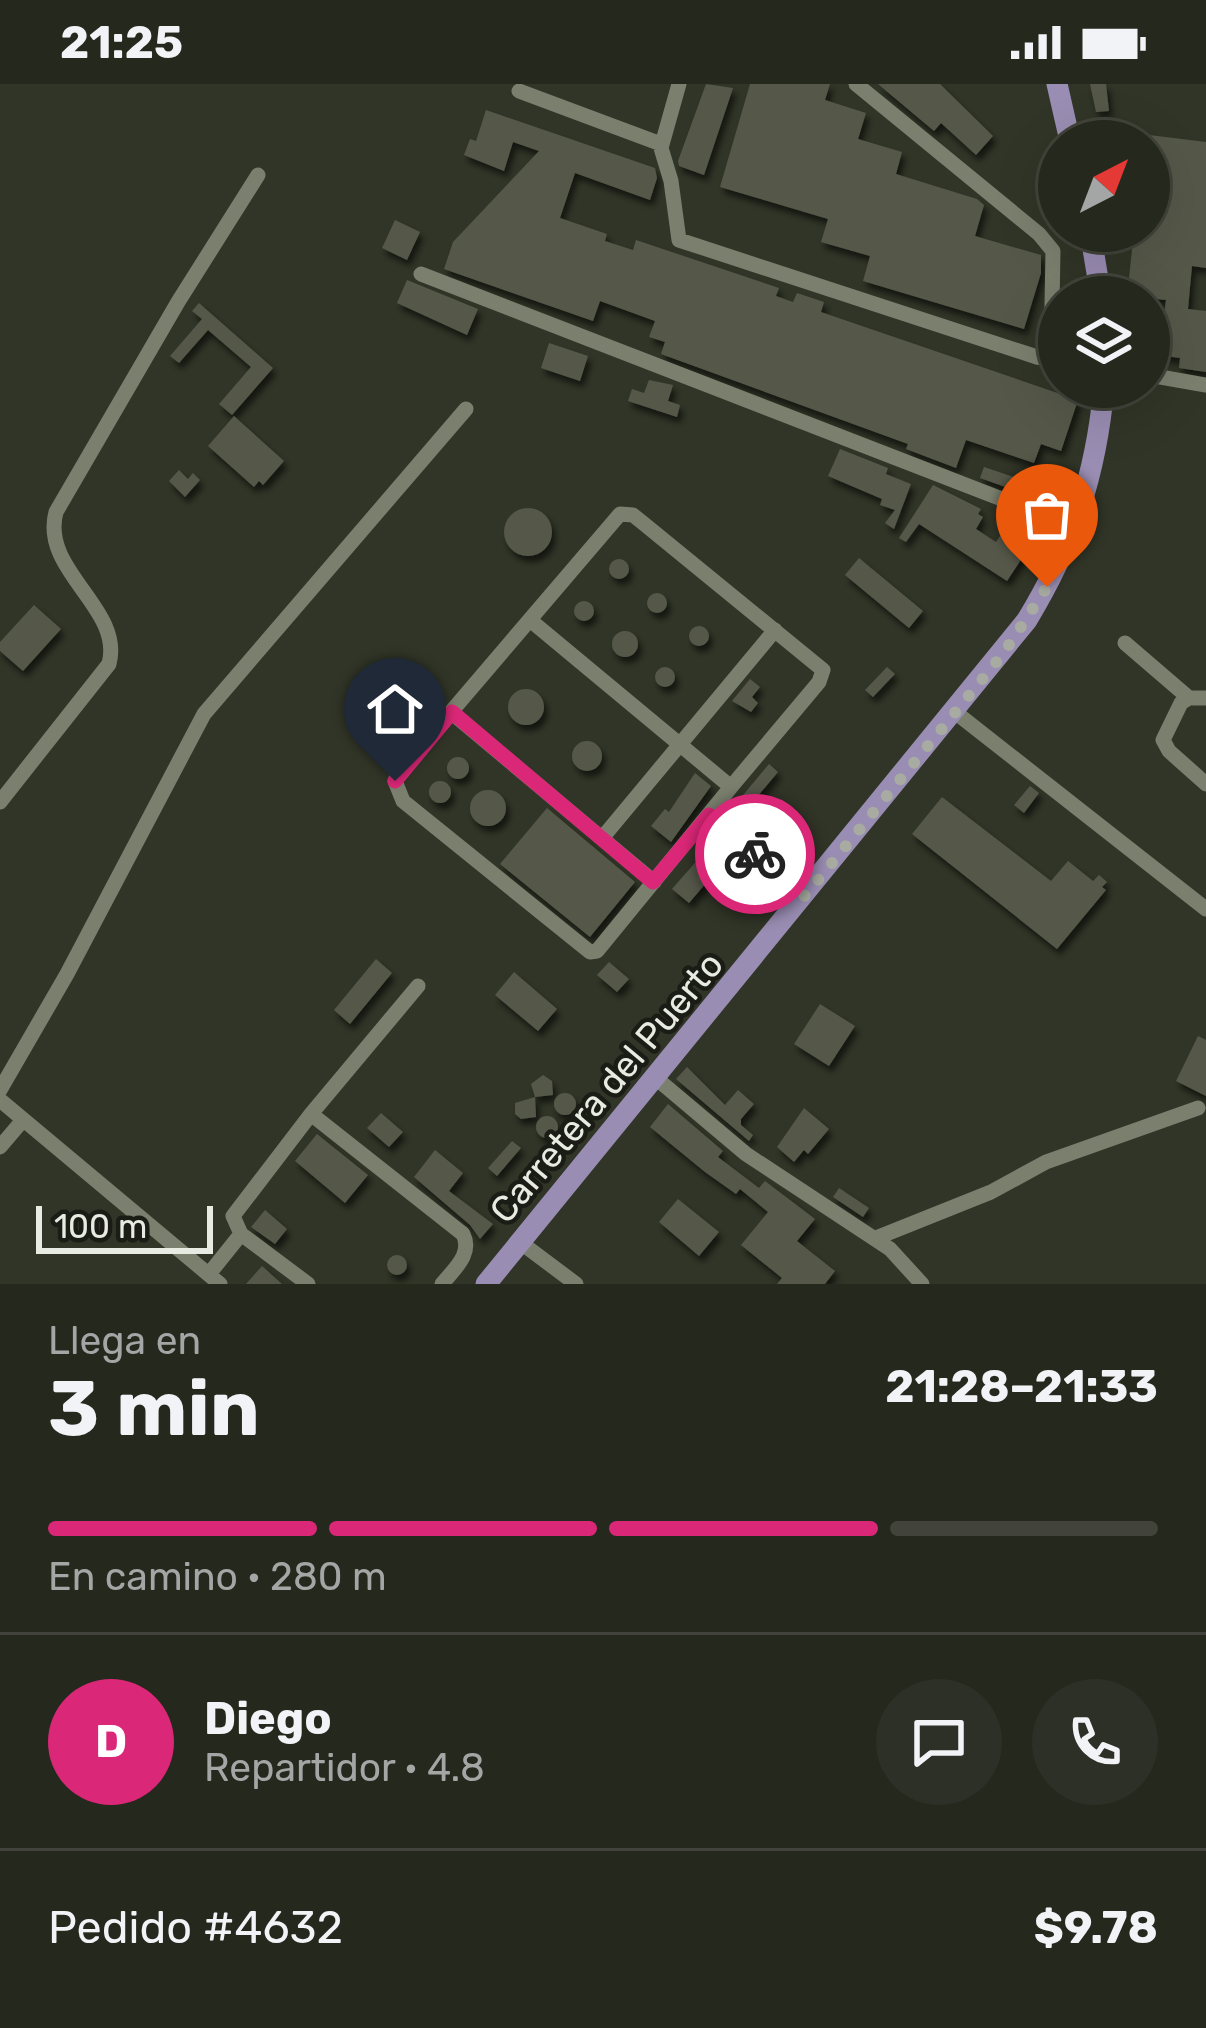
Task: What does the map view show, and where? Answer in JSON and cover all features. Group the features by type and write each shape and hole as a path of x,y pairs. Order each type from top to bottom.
{"main road":[{"path":"1057,84 1065,120"},
{"name":"Carretera del Puerto","path":"486,1284 1027,620 1065,553 1093,460 1101,408"}],"lane":[{"path":"680,84 661,144 679,240 1038,355"},
{"path":"856,84 1039,234 1053,251 1053,276"},
{"path":"518,91 661,144"},
{"path":"0,802 109,664 112,654 111,636 58,550 53,524 56,512 258,175"},
{"path":"421,274 1074,527"},
{"path":"1170,379 1206,385"},
{"path":"0,1090 204,714 466,410"},
{"path":"620,514 633,515 775,630 819,664 823,676 597,951 590,952 404,801 395,781 620,514"},
{"path":"530,620 731,787"},
{"path":"603,836 775,630"},
{"path":"1125,643 1198,698"},
{"path":"1198,698 1181,703 1163,740 1206,784"},
{"path":"452,712 653,882"},
{"path":"955,712 1202,904"},
{"path":"709,815 805,896"},
{"path":"308,1284 242,1234 233,1216 418,986"},
{"path":"657,1079 746,1154 876,1238 922,1284"},
{"path":"0,1100 215,1279 242,1234"},
{"path":"876,1238 991,1192 1046,1162 1198,1108"},
{"path":"311,1114 463,1234 465,1255 442,1284"},
{"path":"0,1147 22,1120"},
{"path":"520,1242 567,1281"}],"building":[{"path":"706,84 733,88 704,175 679,166 678,161"},
{"path":"750,84 830,84 825,100 866,113 858,139 902,152 896,174 977,199 984,205 975,236 1041,255 1041,273 1024,329 863,281 870,256 821,242 828,219 720,187"},
{"path":"878,84 940,84 993,136 976,155 941,123 934,131"},
{"path":"1090,84 1106,84 1109,111 1096,112"},
{"path":"486,110 655,168 650,200 575,173 560,218 607,234 605,241 633,250 636,240 779,288 776,296 793,302 797,293 824,302 821,312 1038,386 1038,408 1075,408 1061,451 1041,444 1034,463 966,440 956,468 906,449 908,444 661,354 665,342 649,337 655,321 600,301 593,321 444,269 453,242 539,151 513,142 504,171 464,155 470,139 476,141"},
{"path":"1170,138 1206,142 1206,268 1192,266 1188,309 1206,311 1206,372 1179,368 1180,358 1170,357 1170,276 1129,276 1132,252 1170,252"},
{"path":"395,220 420,232 407,260 382,248"},
{"path":"407,280 478,309 467,335 397,303"},
{"path":"199,303 273,368 232,415 219,404 251,367 208,330 179,363 170,356 202,319 192,311"},
{"path":"549,343 588,356 580,381 541,368"},
{"path":"649,380 673,385 668,401 680,405 677,417 628,401 632,389 644,393"},
{"path":"234,416 284,461 263,485 259,481 254,487 208,446"},
{"path":"840,449 888,468 886,474 911,484 894,529 885,523 895,510 880,505 882,499 828,476"},
{"path":"984,467 1056,491 1053,504 980,478"},
{"path":"179,470 188,479 193,473 200,480 185,497 169,481"},
{"path":"933,485 981,509 978,514 983,517 976,529 996,542 1004,530 1009,533 1013,527 1034,540 1007,581 919,524 906,542 899,538"},
{"path":"528,508 545,515 552,532 545,549 528,556 511,549 504,532 511,515"},
{"path":"859,558 923,611 909,628 845,575"},
{"path":"619,559 629,569 619,579 609,569"},
{"path":"657,593 667,603 657,613 647,603"},
{"path":"584,601 594,611 584,621 574,611"},
{"path":"34,605 61,629 23,671 0,651 0,642"},
{"path":"699,626 709,636 699,646 689,636"},
{"path":"625,631 638,644 625,657 612,644"},
{"path":"665,667 675,677 665,687 655,677"},
{"path":"887,667 895,674 873,697 865,690"},
{"path":"750,679 760,687 752,697 758,703 751,712 732,701"},
{"path":"526,689 539,694 544,707 539,720 526,725 513,720 508,707 513,694"},
{"path":"587,741 602,756 587,771 572,756"},
{"path":"458,757 469,768 458,779 447,768"},
{"path":"769,764 778,772 747,809 738,801"},
{"path":"695,773 711,786 671,842 651,826 665,809 669,812"},
{"path":"440,781 451,792 440,803 429,792"},
{"path":"1030,786 1039,793 1024,813 1014,805"},
{"path":"488,790 501,795 506,808 501,821 488,826 475,821 470,808 475,795"},
{"path":"942,797 1051,881 1068,861 1093,881 1099,875 1107,882 1102,887 1106,890 1057,949 912,834"},
{"path":"547,808 635,882 590,937 500,864"},
{"path":"715,840 731,854 689,903 672,889"},
{"path":"376,959 392,973 350,1024 334,1010"},
{"path":"609,962 629,979 617,992 597,975"},
{"path":"514,972 557,1009 538,1031 495,995"},
{"path":"820,1004 855,1026 829,1066 794,1044"},
{"path":"1198,1036 1206,1040 1206,1096 1176,1081"},
{"path":"687,1067 725,1105 738,1090 754,1104 741,1119 753,1135 749,1141 676,1079"},
{"path":"543,1075 552,1081 553,1095 535,1097 531,1084"},
{"path":"565,1093 576,1104 565,1115 554,1104"},
{"path":"535,1097 536,1117 521,1119 515,1114 515,1103"},
{"path":"668,1104 723,1151 718,1157 759,1188 765,1181 815,1219 797,1241 835,1271 825,1284 777,1284 782,1278 741,1245 768,1212 740,1189 736,1194 705,1172 650,1127"},
{"path":"804,1108 829,1129 808,1154 804,1150 794,1162 777,1147"},
{"path":"381,1113 403,1132 389,1147 367,1128"},
{"path":"547,1116 558,1127 547,1138 536,1127"},
{"path":"317,1134 368,1175 345,1203 295,1161"},
{"path":"512,1141 521,1148 497,1176 488,1168"},
{"path":"435,1150 463,1173 449,1191 493,1224 480,1239 414,1177"},
{"path":"839,1188 869,1208 863,1217 833,1197"},
{"path":"678,1199 719,1232 699,1256 659,1222"},
{"path":"265,1210 287,1229 275,1244 251,1227"},
{"path":"397,1255 407,1265 397,1275 387,1265"},
{"path":"262,1266 282,1284 246,1284"}],"way so far":[{"path":"755,854 805,896 1003,654 1047,587"}],"route":[{"path":"395,781 452,712 653,882 709,815 755,854"}]}
